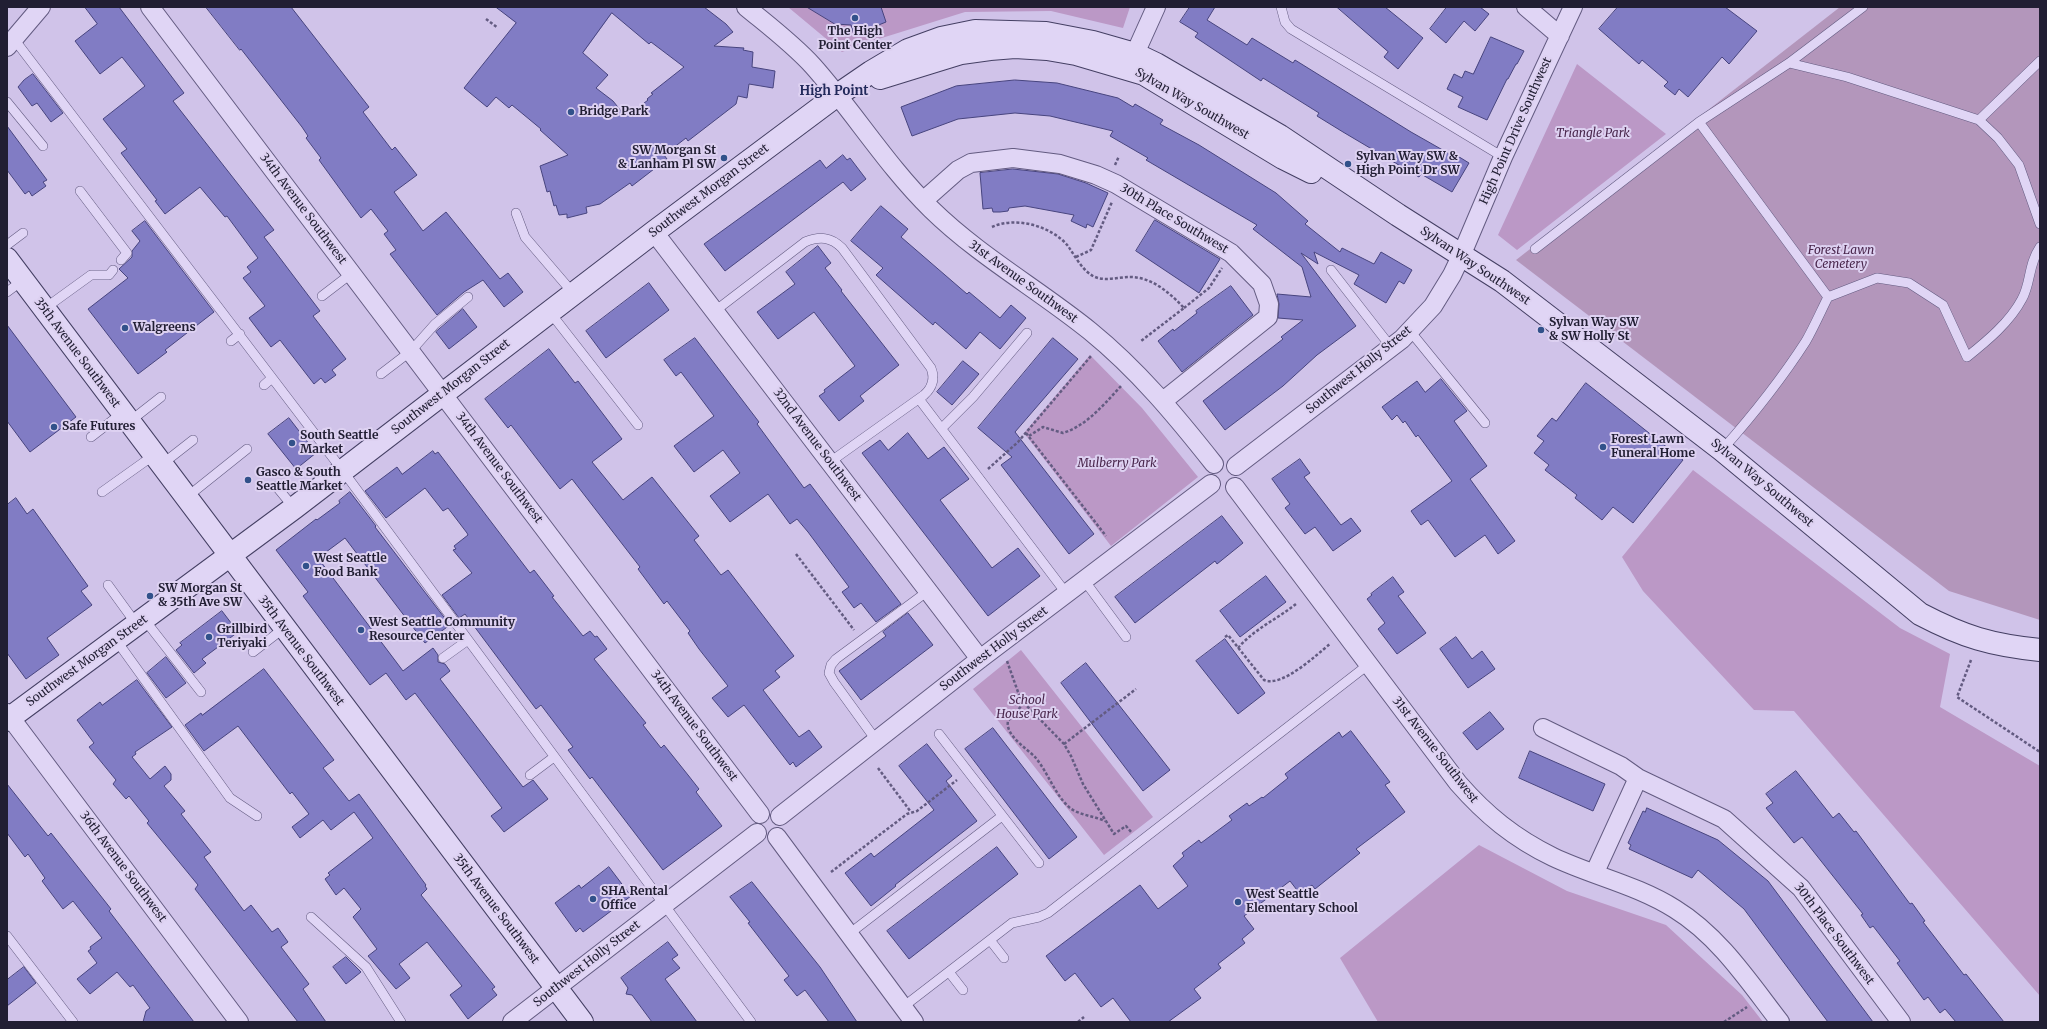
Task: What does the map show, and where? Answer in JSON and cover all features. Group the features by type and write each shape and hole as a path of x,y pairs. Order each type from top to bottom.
{"street":[{"path":"11,43 41,7"},
{"name":"34th Avenue Southwest","path":"150,7 760,814"},
{"name":"31st Avenue Southwest","path":"746,7 794,46 813,66 897,172 923,201 962,238 1090,331 1124,360 1163,401 1214,464"},
{"path":"1132,61 1156,7"},
{"path":"1526,7 1560,36"},
{"name":"High Point Drive Southwest","path":"1461,256 1503,157 1573,7"},
{"name":"Sylvan Way Southwest","path":"836,96 871,72 908,50 942,38 975,30 1046,33 1093,42 1132,61 1168,71 1280,136 1398,215 1502,281 1722,450 1920,614 1947,629 1977,640 2004,646 2040,650"},
{"name":"Southwest Morgan Street","path":"8,717 116,640 294,508 549,311 836,96"},
{"name":"30th Place Southwest","path":"923,201 958,170 971,163 1013,158 1060,164 1096,174 1116,184 1231,253 1262,284 1269,304 1268,317 1163,401"},
{"name":"32nd Avenue Southwest","path":"654,232 980,659"},
{"name":"Southwest Holly Street","path":"1236,466 1410,331 1432,306 1452,275 1461,256"},
{"name":"35th Avenue Southwest","path":"7,259 15,286 44,309 582,1022"},
{"path":"1226,460 1236,466 1240,477 1235,487 1225,491 1215,488 1211,484 1208,474 1214,464 1226,460"},
{"name":"Southwest Holly Street","path":"780,816 980,659 1211,484"},
{"name":"31st Avenue Southwest","path":"1235,487 1458,783 1495,822 1554,857 1653,896 1676,909 1698,926 1718,945 1743,974 1780,1022"},
{"name":"36th Avenue Southwest","path":"8,717 239,1022"},
{"name":"30th Place Southwest","path":"1543,728 1615,762 1638,778 1724,819 1781,868 1801,888 1901,1022"},
{"path":"1594,872 1638,778"},
{"path":"773,812 780,816 783,826 777,836 767,839 757,833 755,823 760,814 773,812"},
{"name":"Southwest Holly Street","path":"512,1022 757,833"},
{"path":"777,836 914,1022"}],"lane":[{"path":"1280,7 1285,22 1291,29 1503,157"},
{"path":"1535,249 1699,122 1789,63 1862,7"},
{"path":"11,43 240,334 751,1022"},
{"path":"1979,120 2040,61"},
{"path":"1789,63 1847,77 1979,120 1998,138 2019,165 2040,224"},
{"path":"7,102 43,146"},
{"path":"1699,122 1828,297"},
{"path":"80,191 127,253 121,260"},
{"path":"516,213 525,237 573,293"},
{"path":"7,245 23,233"},
{"path":"715,311 805,242 821,238 829,239 842,248 931,368 933,373 932,385 929,391 830,462"},
{"path":"1722,450 1761,406 1784,375 1807,339 1828,297 1877,278 1910,284 1943,305 1967,357 1995,335 2023,299 2033,258 2040,247"},
{"path":"44,309 91,275 109,275 113,270"},
{"path":"1331,270 1391,347"},
{"path":"322,296 352,273"},
{"path":"381,374 411,351 435,324 468,298"},
{"path":"549,311 638,426"},
{"path":"1410,331 1485,423"},
{"path":"942,428 973,397 1027,333"},
{"path":"231,341 240,334"},
{"path":"264,385 272,378"},
{"path":"91,437 161,397"},
{"path":"919,399 1066,593"},
{"path":"102,492 193,440"},
{"path":"186,498 247,450"},
{"path":"276,486 294,508"},
{"path":"1084,580 1126,637"},
{"path":"108,585 201,692"},
{"path":"876,740 834,682 830,673 831,665 836,659 861,639 928,591"},
{"path":"253,652 284,628"},
{"path":"116,640 230,798 257,816"},
{"path":"443,658 468,640"},
{"path":"903,1007 1012,923 1039,917 1048,912 1369,664"},
{"path":"939,734 1039,863"},
{"path":"530,775 554,757"},
{"path":"849,934 1002,816"},
{"path":"311,917 366,967 401,1022"},
{"path":"7,936 73,1022"},
{"path":"990,940 1004,958"},
{"path":"949,972 963,990"}],"path":[{"path":"486,19 498,28"},
{"path":"1076,257 1091,250 1107,213"},
{"path":"992,227 1014,223 1042,228 1062,240 1093,276 1099,278 1133,277 1143,280 1167,291 1184,308"},
{"path":"1141,341 1209,288 1217,275"},
{"path":"983,473 1010,451 1091,356"},
{"path":"1029,436 1043,427 1060,433 1072,430 1095,413 1122,385"},
{"path":"1026,433 1106,536"},
{"path":"796,554 861,639"},
{"path":"1238,648 1257,629 1278,619 1297,603"},
{"path":"1225,637 1228,635 1264,680 1269,682 1284,679 1330,644"},
{"path":"1004,656 1010,666 1018,692 1024,703 1064,744 1083,784 1114,834 1126,826 1133,835"},
{"path":"1971,660 1957,697 2040,752"},
{"path":"1064,744 1136,689"},
{"path":"1024,703 1008,721 1011,733 1042,766 1053,787 1065,803 1077,812 1105,821"},
{"path":"878,768 911,812"},
{"path":"831,872 911,812 917,811 960,778"},
{"path":"1724,1022 1752,1003"},
{"path":"1078,1022 1084,1017"}],"green space":[{"path":"788,7 1130,7 1123,28 1051,11 965,12 842,52"},
{"name":"Forest Lawn Cemetery","path":"1840,7 2040,7 2040,620 1949,591 1516,260"},
{"name":"Triangle Park","path":"1577,64 1666,134 1517,250 1498,235"},
{"name":"Mulberry Park","path":"1090,355 1142,408 1198,477 1111,546 1024,433"},
{"path":"1693,470 1900,628 1950,654 1940,707 2040,766 2040,996 1794,711 1754,710 1643,591 1622,557"},
{"name":"School House Park","path":"1021,650 1153,817 1104,855 973,689"},
{"path":"1479,845 1567,891 1666,925 1742,995 1763,1022 1378,1022 1340,958"}],"building":[{"path":"85,7 119,7 184,93 173,101 274,230 264,237 320,311 313,316 346,359 332,370 336,375 325,383 321,378 314,384 280,340 271,347 249,318 265,306 243,278 251,272 247,267 258,258 227,216 225,217 200,187 165,214 155,201 157,200 121,153 127,149 103,119 145,86 122,57 100,74 75,41 97,24"},
{"path":"206,7 291,7 369,107 363,112 392,150 395,147 417,175 394,192 423,231 446,212 500,279 508,273 523,292 504,307 483,280 464,292 437,315 390,254 396,250 384,234 388,231 371,209 361,218 319,160 321,158 306,138 308,136 302,127"},
{"name":"Bridge Park","path":"496,7 704,7 726,24 733,32 714,46 744,48 743,50 753,52 752,67 775,71 773,88 749,84 747,98 738,96 736,104 688,141 686,138 664,155 667,159 632,186 630,183 600,204 586,207 587,213 567,218 567,214 559,215 556,205 554,206 550,191 547,192 540,166 568,155 540,130 541,129 512,105 509,108 496,97 487,107 464,88 516,23","holes":["612,13 649,44 651,42 684,67 651,93 653,94 647,99 648,100 626,117 613,101 596,88 608,75 583,53"]},
{"name":"The High Point Center","path":"807,7 881,7 886,22 854,35 851,25 835,24"},
{"path":"1190,7 1215,7 1207,20 1247,45 1252,38 1293,63 1295,60 1411,132 1455,157 1456,155 1469,163 1452,192 1421,174 1419,177 1343,132 1317,116 1319,113 1263,78 1261,81 1195,37 1198,33 1180,22"},
{"path":"1337,7 1385,7 1423,38 1398,69 1384,57 1388,52"},
{"path":"1447,7 1480,7 1489,14 1475,31 1464,21 1446,43 1430,29"},
{"path":"1618,7 1725,7 1757,31 1729,64 1722,57 1688,97 1679,89 1675,95 1664,86 1668,82 1642,60 1639,64 1599,29"},
{"path":"1491,37 1524,51 1507,79 1487,120 1458,107 1463,97 1447,89 1454,74 1462,78 1465,71 1473,74"},
{"path":"33,74 63,113 51,122 37,103 32,106 18,87 24,80"},
{"path":"1015,80 1057,83 1118,98 1133,107 1135,104 1163,120 1160,124 1199,145 1276,193 1308,221 1305,224 1340,252 1342,248 1374,264 1381,252 1412,270 1404,284 1399,281 1386,303 1354,284 1359,275 1314,252 1318,264 1301,253 1356,326 1317,355 1283,386 1225,430 1203,401 1283,339 1281,337 1303,320 1278,318 1279,304 1277,294 1311,297 1302,267 1253,229 1257,225 1146,160 1148,158 1110,136 1113,131 1050,116 1015,113 958,119 912,136 901,107 956,86"},
{"path":"7,126 47,180 43,182 46,186 32,196 29,191 25,194 7,170"},
{"path":"843,155 847,160 850,158 866,179 851,191 843,182 725,271 704,244 820,160 826,168"},
{"path":"1013,169 1058,174 1086,183 1108,193 1093,227 1087,224 1086,228 1071,221 1074,215 1025,206 1009,208 1008,211 1000,212 993,212 992,208 983,209 980,173"},
{"path":"881,206 908,229 901,237 967,294 969,292 1000,318 1011,305 1026,318 1000,349 980,332 966,349 935,322 933,325 876,275 883,268 851,241"},
{"path":"1155,220 1220,259 1199,293 1136,251"},
{"path":"145,221 214,312 165,350 167,352 138,374 88,309 128,278 119,269 132,257 132,251 140,241 132,231"},
{"path":"818,246 831,263 825,268 842,290 841,291 899,365 860,396 864,401 839,421 819,396 825,392 824,390 855,366 814,312 778,339 757,312 795,284 786,272"},
{"path":"649,283 669,310 606,358 586,331"},
{"path":"1231,286 1253,315 1182,372 1158,341 1173,329 1174,331 1197,313 1196,311"},
{"path":"463,309 477,327 449,349 436,332"},
{"path":"7,325 76,417 30,452 7,421"},
{"path":"695,338 759,422 757,424 804,488 810,484 901,604 876,622 861,603 854,608 842,592 849,587 808,532 797,519 790,524 768,494 730,522 710,496 740,473 723,450 694,472 674,446 714,416 681,372 676,376 664,360"},
{"path":"1053,338 1078,359 1015,432 1094,534 1069,554 1001,465 1012,457 978,428"},
{"path":"549,349 575,383 578,381 622,439 592,462 623,500 652,477 699,536 694,540 721,575 728,570 794,656 775,671 780,677 763,690 799,737 809,730 822,747 796,767 793,762 790,765 744,705 728,717 712,698 728,686 699,649 688,633 690,631 667,601 664,604 638,569 640,567 572,479 560,489 511,425 508,428 485,399"},
{"path":"963,361 979,374 952,405 937,392"},
{"path":"1441,379 1467,411 1454,421 1487,466 1470,479 1515,541 1498,554 1485,535 1455,557 1428,520 1421,525 1411,511 1452,481 1418,435 1416,437 1405,421 1403,423 1397,415 1392,420 1382,407 1417,381 1425,392"},
{"name":"Forest Lawn Funeral Home","path":"1586,383 1683,460 1633,523 1613,507 1602,520 1575,498 1577,495 1545,470 1549,465 1534,453 1544,441 1537,436 1552,418 1556,421"},
{"name":"South Seattle Market","path":"289,418 316,453 296,469 268,434"},
{"path":"908,433 928,459 944,447 969,479 940,500 992,568 1018,548 1040,576 988,616 862,453 880,440 888,450"},
{"path":"433,451 435,454 438,452 530,573 534,570 554,596 552,597 583,636 590,631 595,637 597,636 607,649 594,659 646,723 643,725 661,748 664,745 699,789 696,792 722,826 663,870 592,777 590,779 568,750 573,747 541,705 536,709 465,614 459,618 442,595 472,573 453,550 456,549 454,546 468,535 448,508 443,511 425,488 386,518 365,491 397,467 402,474"},
{"path":"1300,459 1310,473 1304,477 1341,525 1351,518 1361,531 1333,551 1315,527 1305,534 1285,508 1290,504 1272,479"},
{"path":"350,492 450,625 425,643 345,538 318,558 403,671 433,648 438,655 438,662 445,664 450,671 440,679 523,787 533,780 548,799 504,832 491,816 502,808 415,693 406,700 386,673 370,685 303,596 308,592 276,550 316,519 317,520 340,503 339,501"},
{"path":"16,498 27,514 33,509 88,586 81,591 92,605 47,638 59,655 26,679 7,653 7,505"},
{"path":"1222,516 1243,543 1217,564 1215,561 1135,623 1115,597"},
{"path":"1266,576 1286,602 1240,637 1220,611"},
{"path":"1393,577 1404,592 1398,596 1426,633 1397,654 1378,629 1385,623 1367,599 1372,595 1371,594"},
{"name":"Grillbird Teriyaki","path":"222,611 238,632 202,659 206,663 194,673 176,650 182,645 180,643"},
{"path":"908,613 933,645 861,700 839,671 886,636 883,632"},
{"path":"1456,637 1472,659 1482,651 1495,669 1468,688 1440,649"},
{"path":"1225,639 1265,693 1238,714 1196,661"},
{"path":"166,657 186,683 166,698 147,673"},
{"path":"1086,663 1170,770 1143,791 1061,683"},
{"path":"264,669 334,760 323,768 349,801 359,794 426,885 425,886 427,889 421,895 495,987 492,989 497,995 468,1019 450,995 462,986 427,942 399,964 410,978 396,989 368,956 377,949 353,917 361,909 344,888 336,895 325,879 330,875 328,873 373,838 354,812 331,830 323,820 300,838 292,827 309,814 292,792 290,794 238,726 204,751 185,725 201,713 202,715"},
{"path":"137,680 172,727 135,752 136,754 132,757 150,779 165,766 171,774 171,780 164,786 185,811 181,814 211,852 204,857 244,911 251,905 272,932 278,928 288,942 281,947 309,984 303,989 326,1022 298,1022 195,889 198,885 147,823 149,821 129,796 126,799 113,784 116,780 89,747 94,743 77,720 100,702 102,705"},
{"path":"1490,712 1504,729 1477,750 1463,733"},
{"path":"993,728 1077,837 1049,859 965,749"},
{"path":"1351,731 1390,782 1385,785 1405,812 1356,849 1360,853 1315,889 1312,885 1300,894 1290,881 1244,916 1254,929 1242,939 1245,943 1218,964 1221,968 1194,989 1201,998 1168,1022 1131,1022 1113,998 1101,1007 1075,973 1065,981 1046,956 1140,885 1158,909 1188,886 1173,866 1184,856 1182,853 1199,840 1201,843 1232,820 1229,816 1247,803 1249,806 1262,797 1263,798 1288,778 1285,774 1339,732 1342,737"},
{"path":"927,744 952,776 946,781 977,821 895,885 896,886 871,906 845,873 871,853 874,857 934,810 899,766"},
{"path":"1530,751 1605,784 1593,811 1519,778"},
{"path":"1796,771 1833,818 1839,813 1854,832 1856,831 1910,904 1912,903 1925,921 1923,922 1964,975 1966,974 2004,1022 1956,1022 1945,1009 1940,1013 1928,997 1924,1000 1897,963 1900,961 1873,926 1870,928 1861,915 1863,914 1802,837 1794,843 1766,808 1773,803 1766,794"},
{"path":"7,784 48,836 51,833 111,909 109,911 194,1022 143,1022 146,1011 150,1008 133,985 130,987 117,972 90,994 77,979 97,963 88,951 91,949 90,947 102,938 73,901 63,909 42,881 45,878 28,854 25,857 7,833"},
{"path":"1647,808 1718,840 1768,881 1873,1022 1828,1022 1744,909 1698,870 1692,878 1629,849 1631,845 1628,843 1643,811 1645,812"},
{"path":"997,847 1018,874 909,959 887,931"},
{"name":"SHA Rental Office","path":"609,867 631,896 583,932 580,928 576,932 555,903 579,885 581,888"},
{"path":"752,882 820,967 857,1022 829,1022 805,990 797,996 784,980 789,976 730,897"},
{"path":"668,942 678,955 672,959 680,968 665,979 697,1022 652,1022 632,995 626,994 628,988 621,978"},
{"path":"346,957 361,972 346,984 333,967"},
{"path":"24,967 36,983 7,1006 7,980"}],"place":[{"name":"The High Point Center","path":"855,18"},
{"name":"Bridge Park","path":"571,112"},
{"name":"SW Morgan St & Lanham Pl SW","path":"724,158"},
{"name":"Sylvan Way SW & High Point Dr SW","path":"1348,164"},
{"name":"Walgreens","path":"125,328"},
{"name":"Sylvan Way SW & SW Holly St","path":"1541,330"},
{"name":"Safe Futures","path":"54,427"},
{"name":"South Seattle Market","path":"292,443"},
{"name":"Forest Lawn Funeral Home","path":"1603,447"},
{"name":"Gasco & South Seattle Market","path":"248,480"},
{"name":"West Seattle Food Bank","path":"306,566"},
{"name":"SW Morgan St & 35th Ave SW","path":"150,596"},
{"name":"West Seattle Community Resource Center","path":"361,630"},
{"name":"Grillbird Teriyaki","path":"209,637"},
{"name":"SHA Rental Office","path":"593,899"},
{"name":"West Seattle Elementary School","path":"1238,902"}],"district":[{"name":"High Point","path":"834,91"}]}
